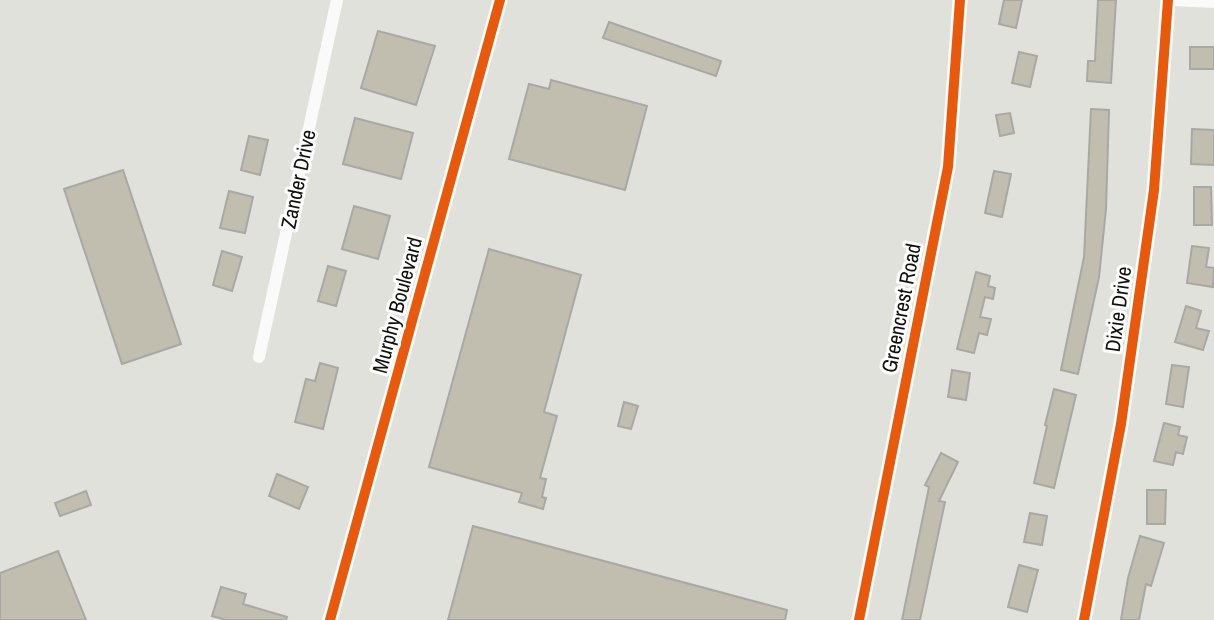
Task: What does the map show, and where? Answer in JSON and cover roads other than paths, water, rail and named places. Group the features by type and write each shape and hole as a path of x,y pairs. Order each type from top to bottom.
{"street":[{"name":"Zander Drive","path":"259,357 337,0"},
{"name":"Murphy Boulevard","path":"330,620 500,0"},
{"name":"Greencrest Road","path":"859,620 948,167 960,0"},
{"name":"Dixie Drive","path":"1084,620 1121,424 1154,190 1168,0"},
{"path":"1174,0 1214,2"}]}
